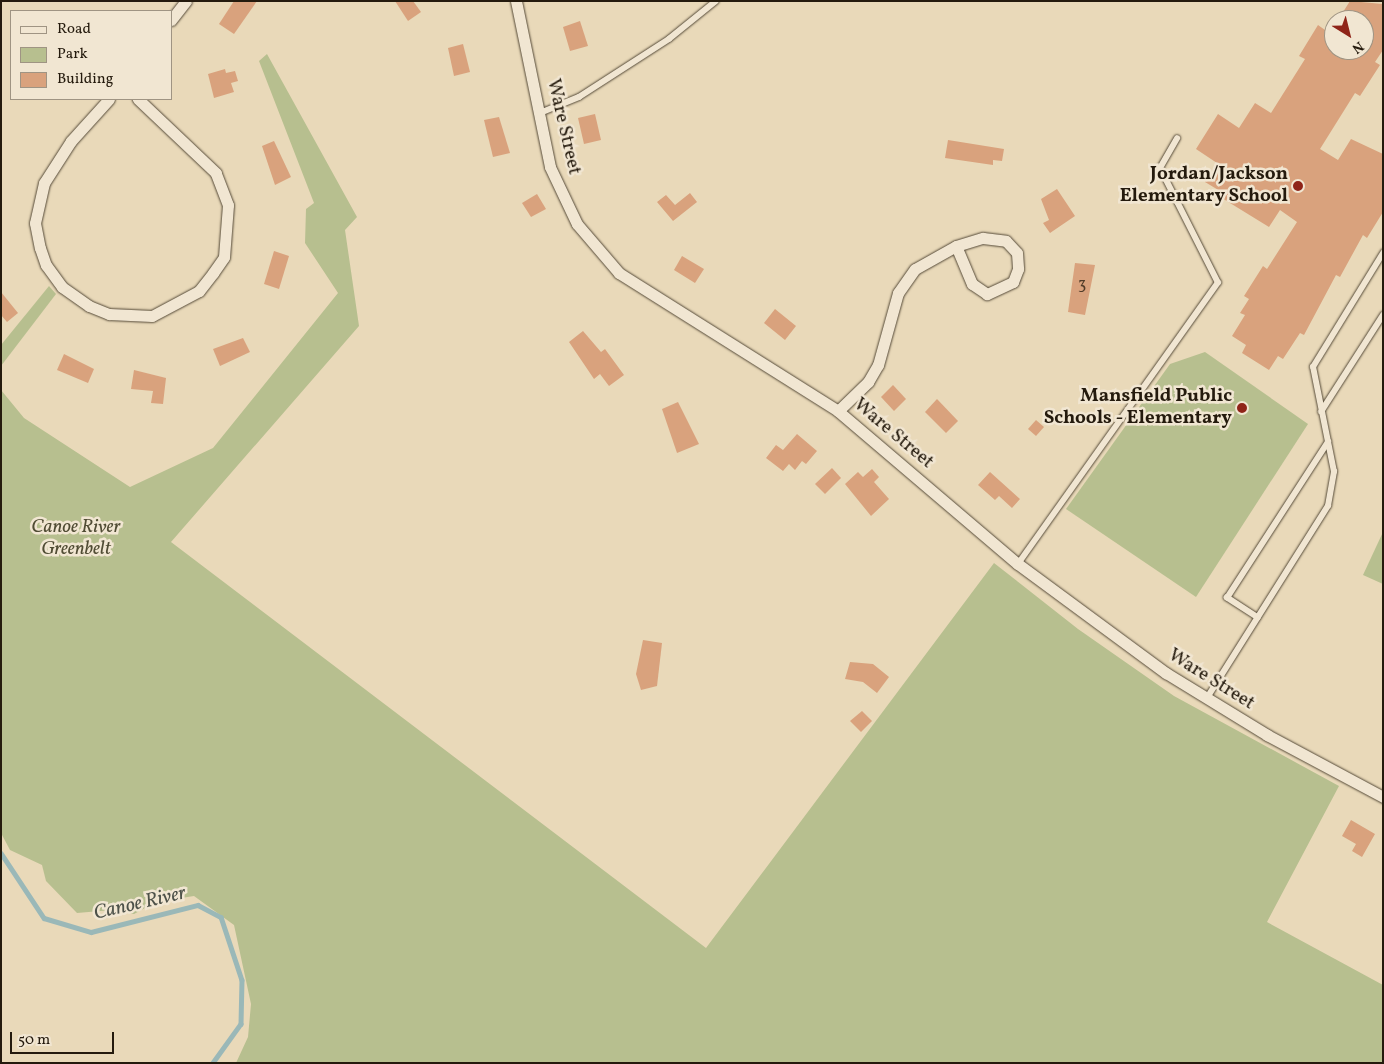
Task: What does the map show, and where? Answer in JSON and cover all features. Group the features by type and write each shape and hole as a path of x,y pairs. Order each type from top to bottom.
{"street":[{"path":"172,19 186,1"},
{"name":"Ware Street","path":"516,1 550,166 577,224 618,274 838,411 1018,564 1206,699 1383,797"},
{"path":"108,100 71,141 44,183 35,223 40,248 46,265 62,288 88,306 109,314 152,316 199,291 224,257 228,205 216,173 139,100"},
{"path":"838,411 868,382 878,365 898,293 915,269 956,246 983,238 1006,241 1017,253 1018,269 1013,282 987,294 972,284 956,246"}],"lane":[{"path":"540,113 579,97 645,55 716,1"},
{"path":"1018,564 1218,283 1160,168 1177,138"},
{"path":"1206,699 1328,506 1334,472 1321,412 1314,367 1383,253"},
{"path":"1321,412 1383,315"},
{"path":"1258,618 1227,598 1328,442"}],"green space":[{"name":"Canoe River Greenbelt","path":"267,54 357,217 345,230 359,326 171,542 706,948 994,563 1078,629 1174,696 1339,786 1267,922 1383,985 1383,1063 236,1063 248,1037 251,1004 234,925 194,896 156,902 134,914 112,910 77,913 46,881 42,865 10,850 1,833 1,390 24,418 130,487 213,448 338,293 305,243 306,209 314,203 259,61"},
{"path":"49,286 56,294 1,366 1,345"},
{"path":"1205,352 1308,424 1196,597 1066,509 1170,364"},
{"path":"1383,532 1383,584 1363,575"}],"building":[{"path":"234,1 257,1 234,34 219,24"},
{"path":"395,1 413,1 421,12 408,21"},
{"name":"Jordan/Jackson Elementary School","path":"1350,1 1383,4 1383,50 1375,62 1380,65 1360,96 1355,93 1320,149 1338,160 1351,139 1383,154 1383,212 1367,238 1363,235 1340,277 1336,275 1304,335 1300,333 1283,359 1278,356 1269,370 1242,353 1246,345 1232,336 1245,315 1240,313 1249,299 1244,296 1263,266 1267,269 1297,222 1280,210 1269,227 1217,195 1220,191 1205,182 1217,163 1196,149 1218,114 1239,128 1255,103 1271,113 1305,59 1299,56 1318,25 1324,29 1324,60 1374,60 1374,10 1344,10"},
{"path":"580,21 588,46 570,51 563,27"},
{"path":"463,44 470,72 454,76 448,48"},
{"path":"225,69 226,73 235,71 238,81 231,83 234,92 214,98 208,74"},
{"path":"595,114 601,140 584,144 578,118"},
{"path":"499,117 510,153 493,157 484,120"},
{"path":"948,140 1004,149 1002,161 993,160 993,165 945,158"},
{"path":"274,141 291,177 275,185 262,146"},
{"path":"1057,189 1075,216 1050,233 1043,223 1049,220 1041,199"},
{"path":"690,193 697,202 673,221 657,202 666,195 675,205"},
{"path":"537,194 546,209 531,217 522,203"},
{"path":"274,251 289,256 279,289 264,284"},
{"path":"682,256 704,269 695,283 674,270"},
{"path":"1075,263 1095,265 1085,315 1068,312"},
{"path":"1,292 18,313 7,322 1,315"},
{"path":"775,309 796,326 785,340 764,323"},
{"path":"583,331 601,352 605,349 624,375 609,386 600,374 594,379 569,342"},
{"path":"243,338 250,352 220,366 213,349"},
{"path":"64,354 94,369 88,383 57,370"},
{"path":"134,370 166,378 163,404 151,403 153,391 131,389"},
{"path":"893,385 906,399 894,411 881,397"},
{"path":"937,399 958,421 946,433 925,412"},
{"path":"678,402 699,444 677,453 662,409"},
{"path":"1036,420 1044,427 1036,436 1028,429"},
{"path":"797,434 817,451 806,464 802,461 795,470 789,464 783,471 766,458 776,445 783,450"},
{"path":"832,468 841,478 825,494 815,484"},
{"path":"872,469 879,477 874,482 889,499 871,516 845,484 858,472 863,477"},
{"path":"990,472 1020,499 1012,508 999,496 995,500 978,485"},
{"path":"643,640 662,643 657,686 641,690 636,674"},
{"path":"850,662 873,664 889,677 877,693 863,682 845,679"},
{"path":"862,711 872,721 861,732 850,721"},
{"path":"1351,820 1375,834 1362,857 1352,851 1356,844 1342,836"}],"waterway":[{"name":"Canoe River","path":"1,853 44,918 91,932 198,905 221,917 242,980 241,1024 213,1063"}],"place":[{"name":"Jordan/Jackson Elementary School","path":"1298,186"},
{"name":"Mansfield Public Schools - Elementary","path":"1242,408"}]}
